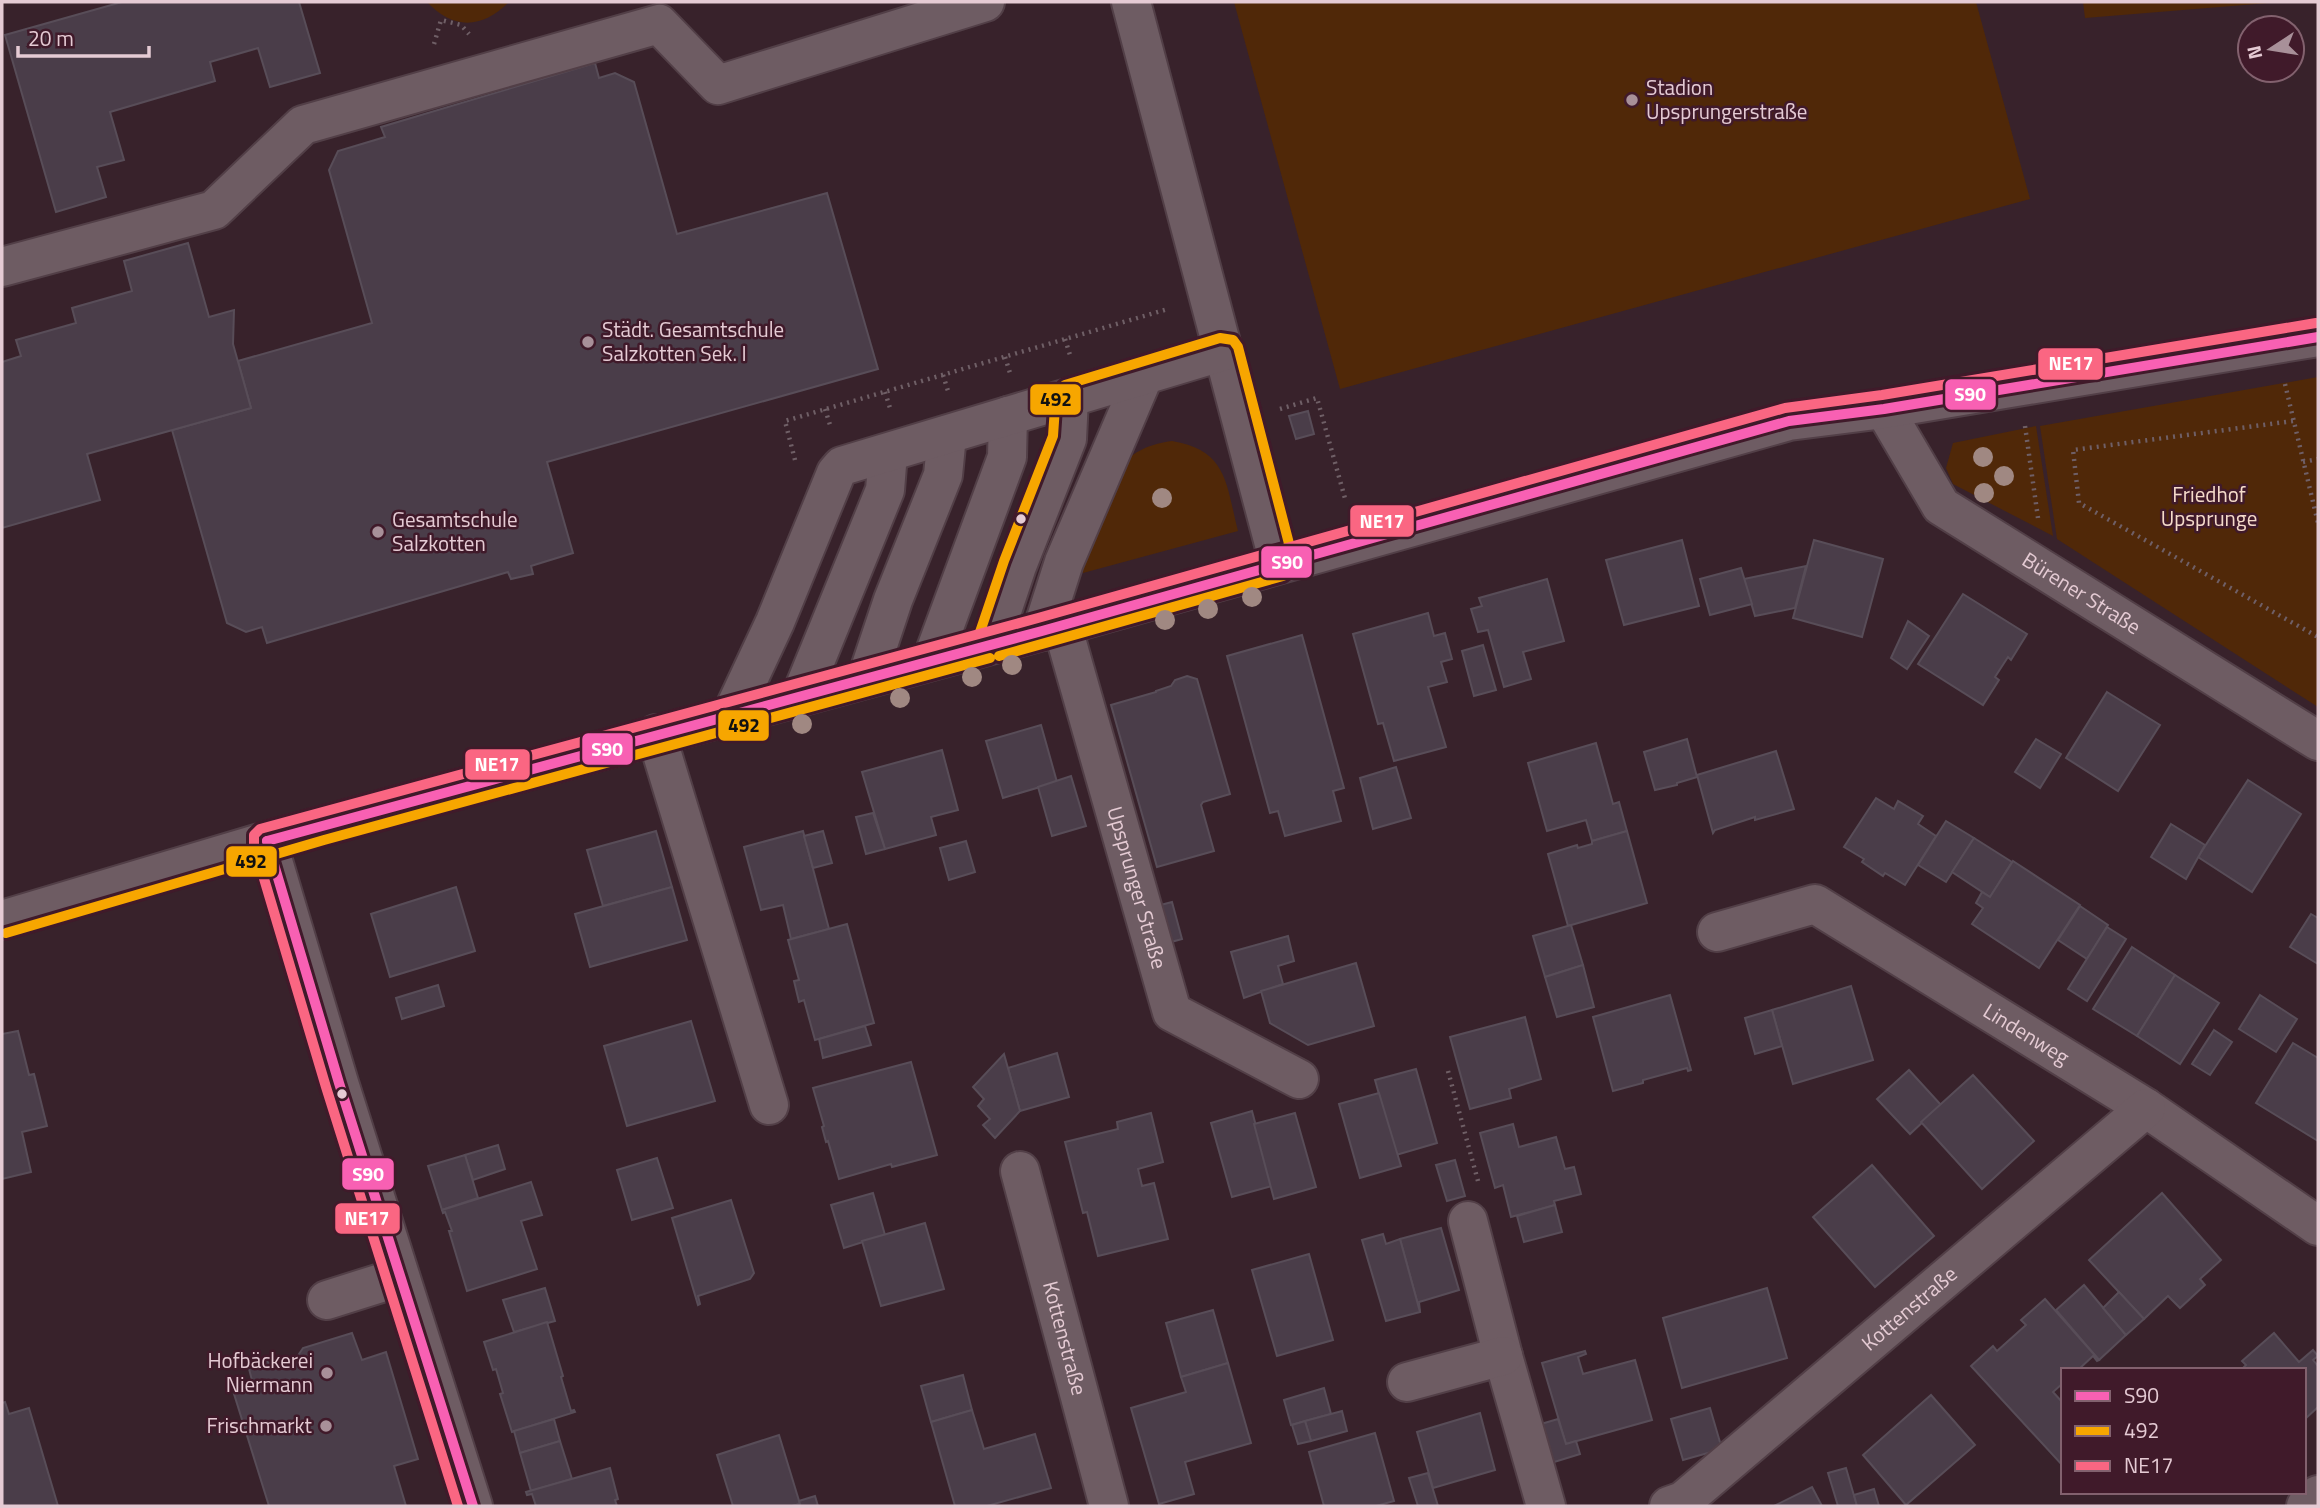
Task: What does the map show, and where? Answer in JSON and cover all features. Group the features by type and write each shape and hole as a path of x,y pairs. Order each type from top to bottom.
{"street":[{"path":"2,267 214,210 303,125 659,23 718,85 985,2"},
{"path":"1130,2 1279,563"},
{"path":"2,920 267,841 1052,628 1789,421 1884,409 2318,337"},
{"path":"732,714 775,622 836,473 842,466 1224,351"},
{"path":"1052,628 1064,562 1144,375"},
{"path":"991,644 1017,566 1067,439 1069,398"},
{"name":"Bürener Straße","path":"1884,409 1941,506 2318,741"},
{"path":"932,660 1007,457 1008,416"},
{"path":"867,678 893,600 943,475 947,435"},
{"path":"801,696 885,490 888,453"},
{"name":"Upsprunger Straße","path":"1052,628 1172,1012 1299,1079"},
{"path":"656,734 769,1105"},
{"path":"267,841 473,1506"},
{"name":"Lindenweg","path":"1717,932 1815,904 2146,1108 2318,1226"},
{"name":"Kottenstraße","path":"1669,1506 1683,1500 2146,1108"},
{"name":"Kottenstraße","path":"1020,1171 1109,1506"},
{"path":"1468,1221 1546,1506"},
{"path":"327,1300 400,1277"},
{"path":"1408,1382 1503,1356"},
{"path":"2306,1506 2318,1496"}],"path":[{"path":"797,469 785,421 1210,297"},
{"path":"2277,345 2318,523"},
{"path":"2020,387 2045,569"},
{"path":"1242,420 1317,398 1356,541"},
{"path":"2293,421 2073,450 2079,503 2318,637"},
{"path":"2303,462 2318,458"},
{"path":"1448,1071 1487,1213 1468,1221"}],"green space":[{"path":"427,2 509,2 488,17 468,23 447,18"},
{"name":"Stadion Upsprungerstraße","path":"1234,2 1976,2 2030,199 1340,389"},
{"path":"2083,2 2281,2 2085,18"},
{"name":"Friedhof Upsprunge","path":"2318,377 2318,707 2057,539 2040,426"},
{"path":"2036,426 2053,536 1953,484 1946,468 1953,443"},
{"path":"1172,441 1204,452 1214,461 1227,485 1238,531 1083,573 1080,564 1122,464 1145,448"}],"building":[{"path":"122,2 299,2 320,73 270,87 258,48 210,62 215,81 110,112 124,160 97,167 106,197 56,212 5,35"},
{"name":"Städt. Gesamtschule Salzkotten Sek. I","path":"595,63 599,78 615,73 634,82 677,234 827,193 878,369 547,462 573,553 531,566 533,574 511,579 508,572 267,643 262,627 246,632 227,623 172,430 251,408 238,361 372,323 329,170 338,151 385,137 381,127"},
{"path":"188,243 209,317 234,310 233,344 251,408 87,454 100,500 2,528 2,362 21,356 16,340 76,323 72,308 132,291 124,261"},
{"path":"1308,411 1314,434 1296,439 1289,416"},
{"path":"1682,540 1699,606 1624,625 1606,560"},
{"path":"1814,540 1883,559 1862,637 1793,618"},
{"path":"1806,566 1795,608 1755,616 1744,579"},
{"path":"1741,568 1752,604 1710,615 1700,579"},
{"path":"1547,579 1564,641 1523,652 1531,679 1504,687 1488,630 1478,632 1471,609 1482,606 1479,598"},
{"path":"1963,594 2027,634 2011,660 2008,657 1995,677 1999,680 1983,705 1918,664"},
{"path":"1428,613 1434,636 1445,633 1452,659 1441,662 1447,682 1428,687 1446,747 1394,761 1383,723 1378,724 1353,634"},
{"path":"1908,621 1929,636 1907,669 1891,658"},
{"path":"1302,635 1344,788 1333,791 1341,821 1285,836 1278,811 1270,813 1227,656"},
{"path":"1483,645 1496,690 1474,696 1462,651"},
{"path":"1187,676 1197,679 1230,794 1201,805 1214,851 1157,867 1111,705 1156,692"},
{"path":"2107,692 2160,725 2118,791 2066,758"},
{"path":"1041,725 1057,782 1003,798 986,741"},
{"path":"1687,739 1697,777 1655,790 1644,752"},
{"path":"2036,739 2061,754 2040,788 2015,772"},
{"path":"1596,743 1613,804 1619,802 1627,831 1592,841 1586,820 1547,831 1528,763"},
{"path":"942,750 958,810 931,817 936,835 885,849 862,772"},
{"path":"1776,751 1794,809 1755,820 1755,817 1713,833 1697,775"},
{"path":"1396,767 1411,818 1373,829 1360,778"},
{"path":"1071,776 1086,826 1052,836 1038,787"},
{"path":"2248,780 2301,814 2252,892 2198,857"},
{"path":"1876,798 1894,809 1898,801 1923,816 1918,824 1936,836 1905,885 1885,873 1883,876 1862,862 1864,859 1844,847"},
{"path":"873,813 885,849 866,854 856,817"},
{"path":"1946,821 1974,838 1946,882 1918,865"},
{"path":"2171,824 2205,845 2186,879 2151,857"},
{"path":"656,831 672,887 603,906 587,850"},
{"path":"803,831 829,929 791,939 783,905 761,910 744,847"},
{"path":"823,831 832,863 813,868 804,836"},
{"path":"1627,831 1647,903 1568,926 1548,854 1577,845 1578,848 1592,844 1592,841"},
{"path":"1974,838 2012,862 1990,897 1952,872"},
{"path":"966,841 975,872 949,880 940,848"},
{"path":"2013,861 2080,905 2039,968 1972,924 1983,908 1976,903 1982,892 1990,897"},
{"path":"456,887 475,951 390,977 371,914"},
{"path":"672,887 687,940 590,967 575,914"},
{"path":"1172,902 1182,939 1164,944 1153,907"},
{"path":"2080,906 2108,925 2087,959 2058,940"},
{"path":"2311,914 2318,918 2318,964 2290,947"},
{"path":"847,924 874,1023 815,1040 804,1000 799,1002 794,981 799,980 788,940"},
{"path":"1571,925 1583,965 1545,977 1533,936"},
{"path":"2107,927 2126,939 2087,1001 2068,989"},
{"path":"1288,936 1294,961 1278,966 1283,984 1244,998 1231,952"},
{"path":"2132,947 2175,975 2137,1036 2093,1009"},
{"path":"1356,963 1374,1026 1308,1045 1270,1023 1261,991"},
{"path":"1583,965 1594,1007 1557,1017 1545,977"},
{"path":"2175,975 2219,1003 2180,1064 2137,1036"},
{"path":"438,985 444,1006 402,1019 396,998"},
{"path":"1851,986 1873,1060 1793,1084 1772,1010"},
{"path":"1670,995 1691,1070 1688,1071 1687,1068 1613,1091 1593,1017"},
{"path":"2260,995 2297,1019 2276,1052 2239,1029"},
{"path":"1772,1010 1782,1046 1755,1054 1745,1018"},
{"path":"1525,1017 1541,1079 1509,1089 1511,1098 1470,1109 1450,1037"},
{"path":"691,1021 715,1101 627,1126 604,1046"},
{"path":"865,1026 871,1045 823,1058 819,1039"},
{"path":"2214,1030 2232,1042 2210,1075 2192,1064"},
{"path":"18,1031 29,1075 34,1074 47,1126 22,1132 31,1172 2,1179 2,1034"},
{"path":"2293,1043 2318,1058 2318,1141 2256,1103"},
{"path":"1057,1053 1069,1097 1020,1111 1008,1068"},
{"path":"1004,1054 1020,1111 995,1138 983,1125 990,1119 978,1106 984,1099 973,1087"},
{"path":"911,1062 937,1155 892,1167 891,1164 839,1179 828,1141 826,1142 813,1088"},
{"path":"1416,1069 1437,1143 1396,1155 1375,1080"},
{"path":"1909,1070 1941,1105 1910,1134 1877,1099"},
{"path":"1973,1075 2034,1141 1982,1189 1921,1122"},
{"path":"1379,1093 1401,1166 1360,1178 1339,1104"},
{"path":"1252,1111 1272,1186 1232,1197 1211,1123"},
{"path":"1151,1113 1163,1162 1138,1169 1142,1186 1154,1183 1168,1239 1098,1256 1087,1212 1083,1213 1065,1142 1118,1129 1117,1122"},
{"path":"1295,1113 1316,1187 1274,1199 1254,1124"},
{"path":"1513,1124 1519,1147 1556,1137 1565,1169 1574,1167 1581,1194 1554,1201 1555,1205 1511,1217 1503,1185 1495,1188 1480,1133"},
{"path":"498,1145 505,1169 473,1180 465,1155"},
{"path":"465,1155 478,1198 442,1210 428,1166"},
{"path":"657,1158 673,1208 632,1220 617,1170"},
{"path":"1455,1160 1465,1196 1447,1201 1436,1165"},
{"path":"1872,1165 1934,1236 1875,1287 1813,1217"},
{"path":"531,1182 542,1215 521,1221 537,1269 467,1291 449,1231 452,1231 442,1210"},
{"path":"873,1193 885,1235 844,1248 831,1205"},
{"path":"2162,1193 2221,1260 2200,1279 2205,1285 2180,1308 2168,1296 2144,1319 2089,1260"},
{"path":"731,1200 754,1273 750,1279 698,1296 698,1305 672,1218"},
{"path":"1555,1205 1562,1232 1524,1242 1517,1216"},
{"path":"925,1223 944,1289 881,1306 862,1241"},
{"path":"1441,1228 1459,1290 1419,1302 1420,1312 1400,1239"},
{"path":"1383,1234 1386,1244 1400,1239 1420,1312 1386,1321 1362,1240"},
{"path":"1309,1254 1333,1340 1277,1356 1252,1270"},
{"path":"2084,1285 2126,1335 2099,1360 2056,1310"},
{"path":"545,1288 555,1321 514,1332 503,1300"},
{"path":"1767,1288 1787,1358 1682,1388 1663,1318"},
{"path":"2119,1292 2144,1319 2126,1335 2103,1308"},
{"path":"2045,1299 2099,1360 2093,1356 2080,1368 2061,1368 2061,1385 2053,1392 2061,1401 2061,1464 1971,1366 1993,1346 1997,1351 2026,1325 2021,1320"},
{"path":"1213,1310 1228,1363 1181,1377 1166,1323"},
{"path":"547,1322 571,1411 575,1412 512,1432 500,1394 503,1393 496,1369 493,1370 484,1342"},
{"name":"Frischmarkt","path":"352,1333 362,1360 386,1352 418,1459 394,1466 406,1506 269,1506 234,1394 254,1388 248,1365 264,1360 273,1365 297,1357 303,1348"},
{"path":"2274,1333 2299,1362 2313,1350 2318,1356 2313,1360 2318,1366 2318,1407 2306,1418 2306,1368 2243,1368 2246,1365 2242,1361"},
{"path":"1585,1351 1586,1354 1578,1357 1583,1374 1635,1360 1652,1420 1566,1444 1542,1363"},
{"path":"1228,1363 1251,1443 1185,1462 1194,1494 1159,1504 1131,1408 1186,1392 1181,1377"},
{"path":"963,1375 972,1410 931,1422 921,1386"},
{"path":"1324,1388 1331,1414 1291,1425 1284,1400"},
{"path":"1931,1395 1975,1445 1906,1505 1863,1455"},
{"path":"5,1402 9,1414 29,1408 58,1506 2,1506 2,1403"},
{"path":"1710,1408 1722,1449 1683,1460 1671,1419"},
{"path":"972,1410 984,1449 1035,1434 1051,1488 987,1506 955,1506 931,1422"},
{"path":"1342,1411 1347,1431 1311,1441 1305,1421"},
{"path":"1480,1413 1495,1470 1433,1488 1417,1432"},
{"path":"554,1419 560,1441 520,1453 514,1431"},
{"path":"1558,1419 1566,1444 1576,1441 1580,1454 1551,1463 1541,1424"},
{"path":"1305,1421 1311,1441 1298,1444 1292,1425"},
{"path":"1375,1433 1394,1501 1376,1506 1324,1506 1309,1452"},
{"path":"779,1435 800,1504 733,1506 717,1455"},
{"path":"560,1441 572,1479 531,1491 520,1453"},
{"path":"610,1468 618,1499 615,1500 617,1506 536,1506 532,1494 527,1495 526,1492"},
{"path":"1846,1468 1857,1506 1838,1506 1828,1473"},
{"path":"1428,1473 1438,1506 1418,1506 1409,1478"},
{"path":"1812,1487 1822,1506 1774,1506"},
{"path":"1874,1489 1879,1506 1857,1506 1854,1495"},
{"path":"815,1496 818,1506 792,1506 800,1504 799,1501"}],"transit line":[{"name":"NE17","path":"458,1506 326,1087 254,845 254,835 260,829 1038,618 1785,408 1882,395 2316,323"},
{"name":"S90","path":"267,841 1042,631 1789,421 1884,409 2318,337"},
{"name":"492","path":"980,632 1004,561 1053,436 1056,393 1065,385 1220,338 1233,340 1238,347 1293,559 1290,571 1283,576 999,656"},
{"name":"492","path":"6,933 324,840 990,658"},
{"name":"S90","path":"267,841 339,1083 473,1506"}],"place":[{"name":"Stadion Upsprungerstraße","path":"1632,100"},
{"name":"Städt. Gesamtschule Salzkotten Sek. I","path":"588,342"},
{"name":"Gesamtschule Salzkotten","path":"378,532"},
{"name":"Hofbäckerei Niermann","path":"327,1373"},
{"name":"Frischmarkt","path":"326,1426"}]}
